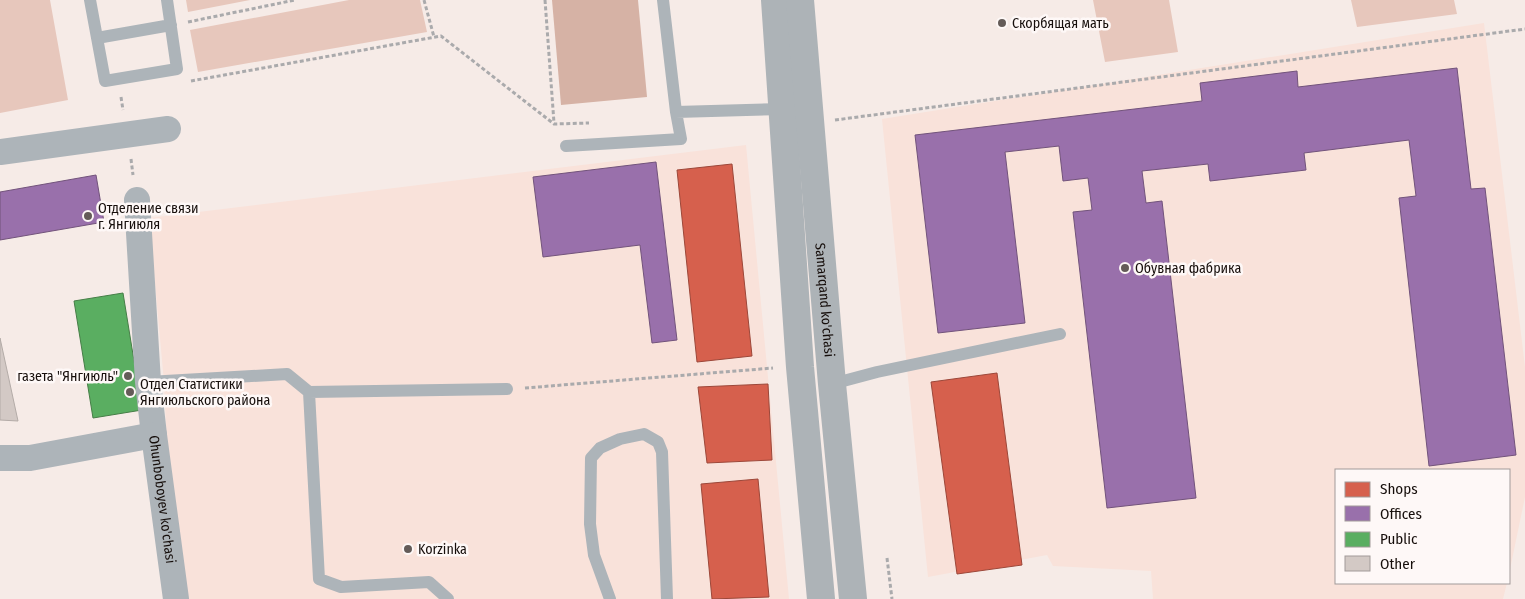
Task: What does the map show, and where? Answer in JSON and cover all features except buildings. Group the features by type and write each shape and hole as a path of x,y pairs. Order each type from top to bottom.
{"main road":[{"name":"Samarqand ko'chasi","path":"775,0 800,367 821,599"},
{"name":"Samarqand ko'chasi","path":"800,0 832,384 854,599"}],"street":[{"path":"0,152 168,129"},
{"path":"137,200 148,382 154,435"},
{"name":"Ohunboboyev ko'chasi","path":"0,458 30,458 154,435 176,599"}],"lane":[{"path":"90,0 105,81 178,68 167,0"},
{"path":"566,146 681,139 662,0"},
{"path":"97,38 171,25"},
{"path":"676,112 783,109"},
{"path":"832,384 877,372 1060,334"},
{"path":"148,382 288,374 309,392 507,389"},
{"path":"309,392 319,579 340,587 428,582 448,599"},
{"path":"610,599 594,555 590,516 591,458 600,448 620,438 644,434 658,442 662,452 667,599"}],"path":[{"path":"171,25 295,0"},
{"path":"424,0 434,37"},
{"path":"545,0 554,124"},
{"path":"810,123 1525,29"},
{"path":"187,82 441,36 554,124 592,123"},
{"path":"127,135 137,200"},
{"path":"507,389 779,368"},
{"path":"887,558 892,599"}],"shaded area":[{"path":"0,0 50,0 68,100 0,113"},
{"path":"186,0 250,0 188,12"},
{"path":"349,0 420,0 427,32 198,72 190,30"},
{"path":"552,0 638,0 647,97 561,105"},
{"path":"1093,0 1169,0 1178,52 1105,62"},
{"path":"1351,0 1454,0 1457,14 1357,27"},
{"path":"1484,23 1525,367 1525,497 1510,569 1510,469 1335,469 1335,584 1507,584 1503,599 1153,599 1151,571 1053,566 1047,555 928,577 882,119"},
{"path":"746,145 789,599 174,599 164,382 149,218"}],"place":[{"name":"Скорбящая мать","path":"1002,23"},
{"name":"Отделение связи г. Янгиюля","path":"88,216"},
{"name":"Обувная фабрика","path":"1125,268"},
{"name":"газета \"Янгиюль\"","path":"128,376"},
{"name":"Отдел Статистики Янгиюльского района","path":"130,392"},
{"name":"Korzinka","path":"408,549"}]}
